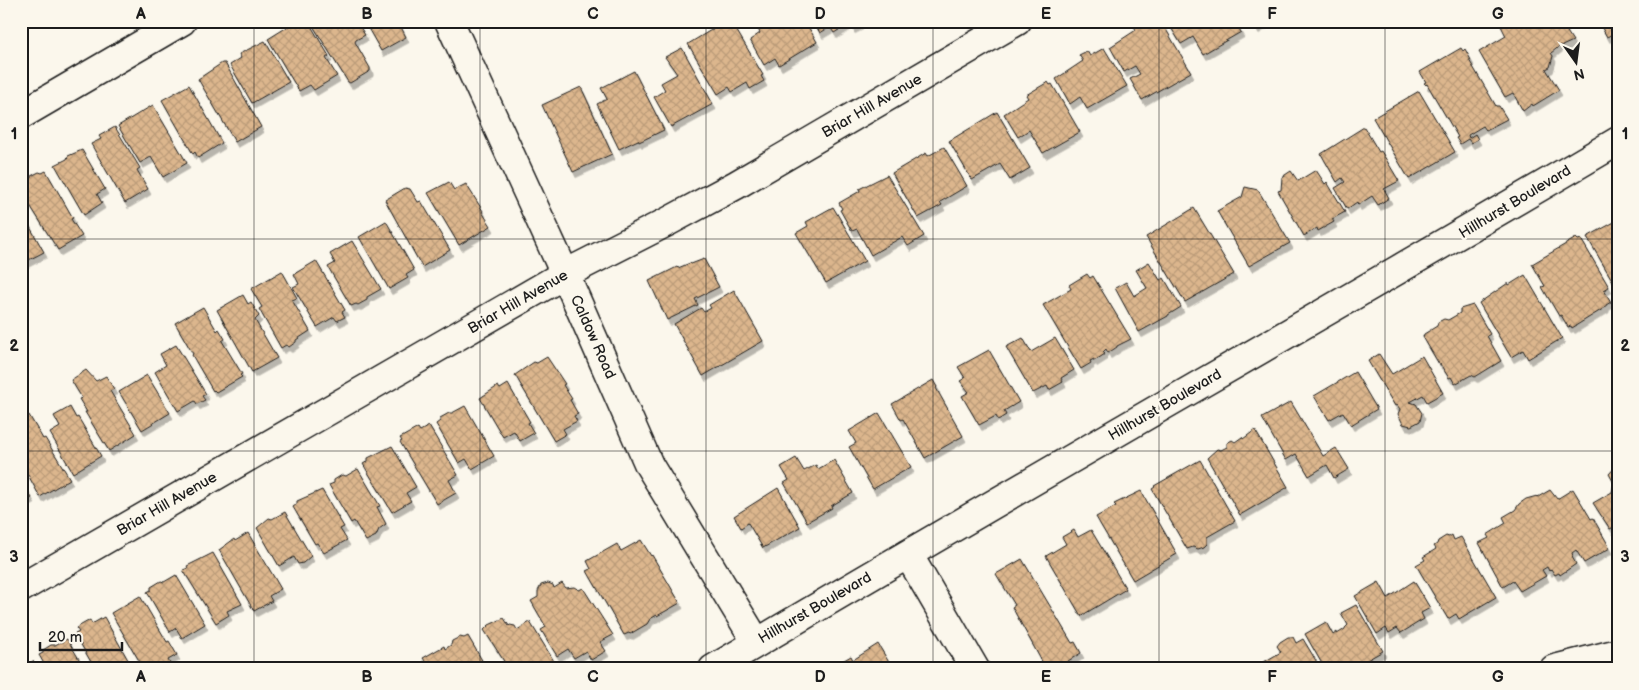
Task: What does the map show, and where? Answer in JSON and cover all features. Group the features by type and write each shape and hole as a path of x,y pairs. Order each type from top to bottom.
{"street":[{"path":"21,114 182,21"},
{"name":"Caldow Road","path":"449,21 565,274 649,465 756,643"},
{"name":"Briar Hill Avenue","path":"21,588 565,274 736,184 1017,21"},
{"name":"Hillhurst Boulevard","path":"712,669 1618,142"},
{"path":"908,554 975,669"},
{"path":"1554,669 1618,653"}],"building":[{"path":"297,21 308,21 329,56 326,58 337,76 314,90 310,85 299,91 268,39"},
{"path":"310,21 358,21 365,35 355,42 370,71 350,83 348,82"},
{"path":"364,21 398,21 406,37 381,51"},
{"path":"726,21 731,21 763,75 761,76 764,81 750,89 747,83 732,92 729,87 718,94 688,44"},
{"path":"754,21 805,21 817,42 779,65 775,58 764,65 750,40 760,33"},
{"path":"813,21 859,21 860,24 852,28 850,23 834,33 830,27 820,33"},
{"path":"1138,21 1144,21 1146,26 1154,21 1161,21 1191,72 1142,100 1130,79 1140,74 1135,66 1124,72 1110,47 1136,30 1133,24"},
{"path":"1167,21 1235,21 1241,32 1203,54 1193,37 1181,44"},
{"path":"1252,21 1267,21 1256,28"},
{"path":"1504,21 1563,21 1566,26 1564,27 1573,41 1561,45 1551,53 1553,56 1550,67 1546,69 1559,90 1533,106 1532,104 1523,111 1513,93 1505,97 1479,52 1506,36 1501,26"},
{"path":"1598,21 1618,21 1618,31 1607,37"},
{"path":"265,41 289,82 252,103 230,65 241,58 239,54"},
{"path":"682,48 713,104 671,127 654,97 665,90 661,83 677,74 665,57"},
{"path":"1104,48 1127,86 1087,109 1080,97 1070,104 1056,79 1083,61 1079,55 1087,51 1090,56"},
{"path":"1461,48 1463,51 1465,49 1471,60 1469,60 1496,106 1499,106 1507,119 1486,130 1483,126 1468,135 1469,138 1475,134 1478,139 1471,143 1468,139 1460,144 1456,138 1458,137 1427,84 1424,83 1426,82 1420,72"},
{"path":"222,63 225,63 261,127 235,142 198,79"},
{"path":"634,71 664,130 619,149 597,104 607,99 601,88"},
{"path":"1048,82 1050,85 1052,84 1080,132 1043,153 1029,130 1018,137 1004,114 1028,98 1026,95"},
{"path":"189,85 222,143 198,158 195,152 193,154 162,100"},
{"path":"581,87 612,154 573,172 542,105"},
{"path":"1419,91 1455,152 1409,179 1373,118"},
{"path":"153,105 187,163 163,177 151,157 140,163 118,126"},
{"path":"997,112 1030,168 1010,180 1000,164 972,180 949,141"},
{"path":"115,127 140,168 137,170 148,189 125,203 91,144 101,139 99,136"},
{"path":"1364,127 1399,181 1384,189 1389,198 1378,205 1372,196 1358,205 1357,202 1347,209 1335,188 1345,182 1342,178 1337,182 1321,154"},
{"path":"944,147 967,186 940,202 942,205 918,218 892,173 926,153 928,156"},
{"path":"82,150 105,189 97,194 102,203 84,215 55,165 67,159 68,156"},
{"path":"1316,170 1325,184 1327,182 1345,212 1332,219 1334,222 1318,231 1317,228 1304,236 1278,191 1281,190 1282,177 1291,171 1298,181"},
{"path":"46,171 82,236 58,250 21,191 21,186 31,180 31,176"},
{"path":"887,175 924,236 908,246 902,237 871,255 857,229 852,231 840,210 842,209 839,203 860,191 859,189"},
{"path":"449,182 454,190 466,184 491,226 459,245 428,193"},
{"path":"1245,187 1258,190 1290,243 1249,266 1217,211 1242,197"},
{"path":"405,188 410,189 418,202 421,201 450,250 422,267 385,200"},
{"path":"833,207 865,261 826,283 796,233 808,226 806,222"},
{"path":"1194,208 1234,274 1185,302 1146,237"},
{"path":"21,211 44,252 21,264"},
{"path":"1618,220 1618,290 1587,237"},
{"path":"386,221 414,270 406,275 408,278 389,289 359,237"},
{"path":"1576,238 1578,240 1581,239 1609,287 1604,290 1611,302 1572,328 1571,326 1568,327 1561,315 1559,316 1542,287 1545,286 1532,264"},
{"path":"352,241 381,289 367,297 367,300 358,305 351,306 328,267 335,263 330,254"},
{"path":"704,259 719,287 695,299 698,305 667,320 649,281 677,267"},
{"path":"316,261 345,310 342,312 345,317 337,321 334,317 317,327 293,287 299,284 294,274"},
{"path":"1149,262 1160,280 1164,278 1181,307 1139,332 1115,288 1126,282 1134,296 1147,288 1136,270"},
{"path":"282,271 297,298 292,300 310,331 289,347 286,345 281,348 259,309 262,307 251,289"},
{"path":"1087,274 1090,278 1093,276 1131,339 1108,353 1106,349 1103,352 1105,354 1094,361 1094,359 1090,361 1091,363 1081,369 1043,305 1071,289 1069,285"},
{"path":"1525,275 1562,338 1528,359 1523,350 1511,357 1479,303 1508,283 1509,285"},
{"path":"734,290 763,341 703,376 674,324 701,308 704,312 711,308 709,305"},
{"path":"243,295 248,304 251,302 259,316 255,320 277,358 252,372 217,310"},
{"path":"1473,305 1490,334 1487,336 1501,361 1475,377 1471,375 1455,384 1439,364 1423,337 1424,334 1437,326 1438,322 1444,319 1448,320 1460,313 1460,309"},
{"path":"203,307 217,331 219,329 225,339 222,341 242,374 240,375 242,377 216,392 213,391 175,323"},
{"path":"1023,338 1031,352 1055,338 1074,370 1061,378 1063,382 1049,390 1047,386 1033,393 1006,347"},
{"path":"176,345 206,394 202,396 205,400 197,404 195,401 178,411 155,372 166,365 160,354"},
{"path":"989,350 1019,402 1004,411 1006,415 998,420 996,416 979,425 962,396 969,392 960,381 965,378 958,367"},
{"path":"1379,354 1392,374 1422,356 1443,393 1427,402 1423,395 1410,402 1416,404 1422,413 1420,421 1411,426 1403,424 1398,414 1400,409 1397,405 1395,406 1368,361"},
{"path":"547,357 565,384 563,385 572,399 570,400 578,414 574,416 577,421 563,429 566,434 554,441 515,375 534,362 537,363"},
{"path":"86,370 96,381 106,376 114,389 110,391 136,434 109,451 85,412 87,412 79,399 82,398 71,380"},
{"path":"1355,372 1377,409 1351,425 1343,412 1329,420 1314,396"},
{"path":"147,375 170,413 142,430 119,392"},
{"path":"933,380 963,436 925,458 903,419 901,420 892,404"},
{"path":"508,384 530,422 528,423 534,433 520,441 514,431 503,437 480,398 498,386 500,389"},
{"path":"1291,402 1323,456 1336,448 1349,469 1334,478 1327,465 1309,476 1296,454 1286,460 1262,418"},
{"path":"465,406 494,456 472,469 466,459 459,463 436,424 440,421 440,418"},
{"path":"70,407 101,456 73,473 50,433 60,427 54,416"},
{"path":"879,413 911,467 873,489 849,447 856,443 849,431"},
{"path":"29,415 70,479 40,497 21,462 21,419"},
{"path":"429,426 458,475 449,480 456,493 437,504 400,442 402,441 400,438 418,428 420,431"},
{"path":"1255,430 1288,487 1240,515 1207,458 1217,449 1221,450 1227,447 1227,443 1232,440 1235,442 1242,437 1243,439"},
{"path":"392,446 416,487 406,493 411,501 392,512 363,464 368,461 368,458"},
{"path":"796,458 804,471 816,465 818,469 834,460 853,493 807,522 784,483 789,480 781,467"},
{"path":"1200,460 1235,521 1207,537 1207,544 1204,547 1187,549 1152,489 1154,486"},
{"path":"1618,464 1618,525 1610,529 1593,503 1612,492 1614,483 1609,474"},
{"path":"358,469 380,506 377,507 386,524 379,529 376,536 366,541 354,521 351,523 329,485 342,475 346,476"},
{"path":"21,480 32,498 21,504"},
{"path":"778,488 800,527 763,548 748,523 741,528 734,516"},
{"path":"1573,489 1591,519 1593,518 1610,548 1584,563 1576,550 1572,553 1572,557 1576,564 1560,575 1559,573 1555,575 1547,567 1542,570 1546,576 1520,591 1513,581 1503,587 1479,543 1489,538 1487,535 1506,523 1503,517 1515,510 1526,499 1538,497 1550,490 1557,499"},
{"path":"322,490 344,527 340,529 347,540 324,553 317,543 315,544 293,507 297,504 297,501"},
{"path":"1141,491 1177,554 1133,580 1096,517 1116,506 1114,504"},
{"path":"285,512 311,556 303,563 298,564 294,557 279,566 257,528 269,518 272,519"},
{"path":"1074,530 1078,537 1091,530 1126,589 1081,616 1046,556 1066,544 1062,537"},
{"path":"248,533 281,589 269,596 272,601 254,611 219,550 234,539 235,541"},
{"path":"1452,535 1454,540 1461,537 1496,597 1459,619 1456,614 1448,619 1416,565 1425,560 1423,557 1436,549 1434,546 1438,541"},
{"path":"641,540 680,603 650,619 647,624 630,634 624,635 587,571 591,569 587,561 617,544 621,551"},
{"path":"213,553 242,604 227,611 229,615 216,623 183,570 188,568 187,566"},
{"path":"1022,559 1072,643 1075,642 1081,653 1055,669 1045,667 1012,607 1015,605 996,574"},
{"path":"176,575 205,624 182,638 176,628 170,632 147,592 161,581 164,582"},
{"path":"1414,581 1430,608 1421,613 1424,619 1401,633 1397,628 1389,633 1386,628 1377,634 1355,596 1379,582 1388,598"},
{"path":"548,583 553,585 554,588 562,583 566,588 574,587 579,590 583,588 613,635 600,642 606,651 591,660 586,651 574,658 568,649 557,656 541,630 546,627 531,601 538,597 541,585"},
{"path":"140,596 167,642 169,641 177,655 168,660 173,669 144,669 111,613"},
{"path":"1356,605 1383,651 1351,669 1325,669 1305,634 1326,622 1333,635 1337,632 1337,634 1348,625 1341,613"},
{"path":"104,617 132,667 128,669 95,669 75,634 79,632 76,628 90,620 92,624"},
{"path":"504,618 509,626 515,626 517,630 530,622 557,666 552,669 509,669 484,630 489,625"},
{"path":"468,636 487,669 427,669 423,658 444,646 445,649 451,645 452,641 460,637"},
{"path":"1288,637 1293,637 1296,643 1303,639 1321,669 1259,669 1257,666 1281,652 1277,646"},
{"path":"67,639 85,669 47,669 39,655 51,645"},
{"path":"878,644 893,669 839,668 842,667 839,663 851,656 853,660"},
{"path":"33,661 38,669 21,669 21,664 23,663 25,666"}]}
